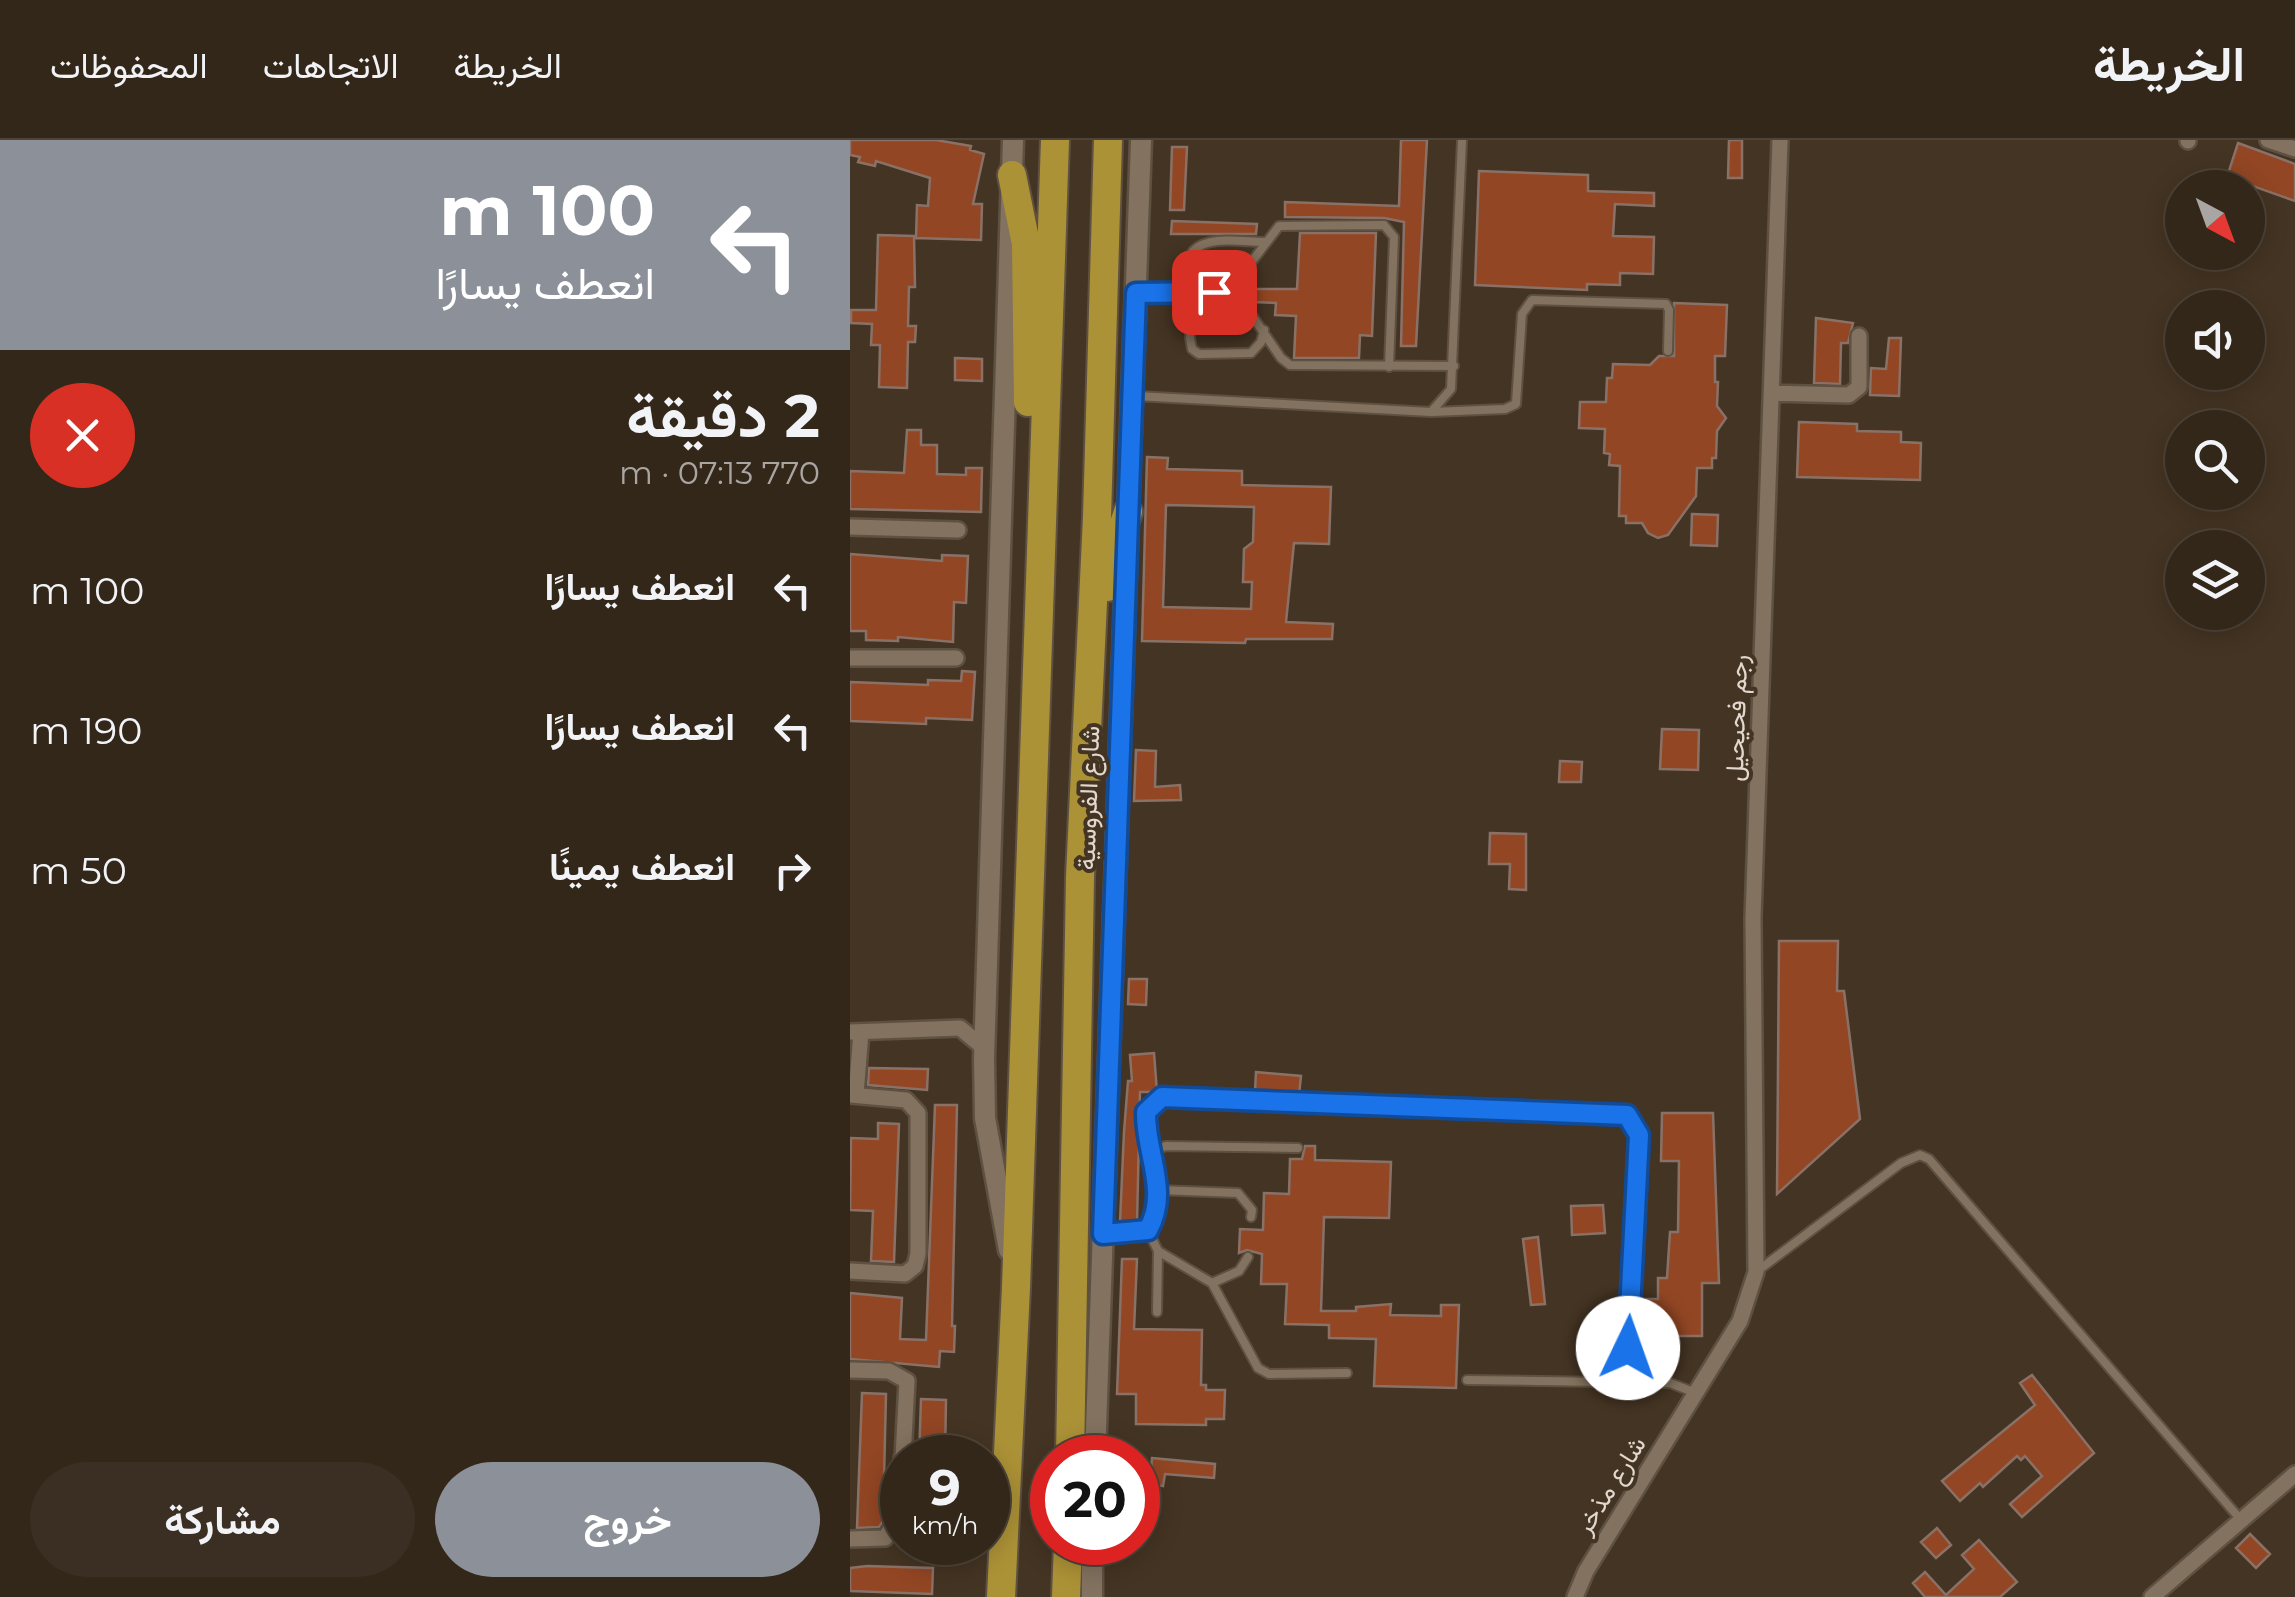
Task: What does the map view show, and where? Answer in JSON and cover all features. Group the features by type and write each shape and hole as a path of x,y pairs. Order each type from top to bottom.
{"highway":[{"path":"1009,1435 1055,140"},
{"name":"شارع الفروسية","path":"1070,1435 1080,876 1108,140"},
{"path":"1107,192 1117,140"},
{"path":"1012,175 1026,244 1029,454 1042,510"},
{"path":"1080,876 1095,812 1108,583 1128,512"},
{"path":"1001,1597 1002,1565"},
{"path":"1066,1597 1067,1565"}],"main road":[{"name":"شارع الفروسية","path":"1096,1435 1141,140"},
{"path":"1012,141 984,1118 1016,1288"},
{"path":"993,1597 999,1565"},
{"path":"1092,1565 1092,1597"}],"street":[{"name":"رجم فحيحيل","path":"1751,1297 1756,1272 1754,918 1780,140"},
{"path":"2268,140 2295,149"},
{"path":"1773,394 1850,395 1859,387 1859,336"},
{"path":"850,527 958,530"},
{"path":"850,658 956,658"},
{"path":"960,1028 986,1000"},
{"path":"850,1272 904,1274 915,1266 918,1254 918,1113 906,1100 853,1095 855,1032 960,1028 984,1048"},
{"name":"شارع مذخر","path":"1575,1597 1586,1570 1751,1297"},
{"path":"850,1370 889,1371 906,1381 903,1435"},
{"path":"2152,1597 2295,1474"},
{"path":"850,1540 880,1538"}],"lane":[{"path":"1431,412 1452,388 1462,140"},
{"path":"1236,292 1264,242 1279,226 1384,225 1394,236 1389,367"},
{"path":"1264,242 1206,242 1196,246 1190,292 1192,349 1199,354 1250,352 1261,342 1264,330"},
{"path":"1136,293 1236,292"},
{"path":"1236,292 1290,365 1454,366"},
{"path":"1132,395 1431,412 1505,410 1516,404 1522,314 1532,300 1666,304 1668,351"},
{"path":"1148,1230 1154,1219 1158,1190 1146,1112 1162,1097 1627,1115 1639,1135 1627,1384"},
{"path":"1151,1151 1166,1146 1298,1148"},
{"path":"1756,1272 1901,1164 1920,1155 1929,1158 2241,1520"},
{"path":"1158,1190 1238,1193 1252,1210 1251,1217"},
{"path":"1103,1234 1148,1230"},
{"path":"1148,1230 1158,1251 1157,1312"},
{"path":"1158,1251 1212,1282 1258,1368 1269,1374 1347,1373"},
{"path":"1212,1282 1239,1270 1248,1257"},
{"path":"1467,1380 1670,1382 1696,1393"}],"building":[{"path":"850,140 936,140 971,146 970,150 984,154 973,204 982,204 981,240 916,238 917,205 928,206 930,178 876,161 875,166 858,162 860,157 850,155"},
{"path":"1401,140 1427,140 1416,346 1401,346 1404,222 1384,218 1285,217 1285,202 1399,206"},
{"path":"1729,140 1742,140 1742,178 1728,178"},
{"path":"2238,143 2295,164 2295,201 2265,190 2265,170 2229,170"},
{"path":"1172,147 1187,147 1184,210 1170,210"},
{"path":"1479,171 1588,175 1588,191 1654,193 1654,206 1615,204 1613,236 1654,237 1653,274 1620,273 1620,285 1587,284 1587,290 1475,285"},
{"path":"1172,221 1257,224 1256,234 1171,234"},
{"path":"1300,233 1376,233 1372,336 1360,335 1359,358 1294,358 1296,316 1275,315 1276,303 1253,302 1254,289 1297,289"},
{"path":"878,235 914,236 915,287 909,287 908,326 916,326 915,342 908,342 907,388 879,387 880,345 871,345 872,324 851,323 851,310 876,310"},
{"path":"1674,303 1727,305 1725,356 1715,356 1717,406 1726,418 1717,431 1712,468 1697,468 1696,496 1668,535 1658,538 1648,533 1642,523 1626,523 1626,516 1619,516 1620,466 1609,465 1610,454 1604,453 1605,429 1579,428 1580,402 1606,402 1607,378 1612,378 1613,364 1650,365 1659,356 1674,356"},
{"path":"1816,318 1853,323 1848,343 1841,343 1840,384 1814,383"},
{"path":"1889,338 1901,338 1899,396 1870,395 1871,368 1886,369"},
{"path":"955,358 982,359 982,381 955,380"},
{"path":"1799,422 1857,424 1857,431 1901,432 1901,442 1921,443 1920,480 1797,477"},
{"path":"907,430 921,430 921,445 937,445 937,474 966,475 966,468 982,468 981,512 850,509 850,471 904,473"},
{"path":"1147,457 1168,458 1167,469 1242,471 1242,485 1331,487 1329,544 1294,543 1286,622 1333,624 1332,639 1246,639 1245,643 1142,641","holes":["1166,505 1254,507 1253,542 1244,549 1243,582 1252,582 1251,609 1163,607"]},
{"path":"1692,514 1718,515 1717,546 1691,545"},
{"path":"850,554 942,561 942,555 968,556 966,603 954,602 953,642 898,637 898,641 866,640 866,631 850,631"},
{"path":"962,671 975,672 972,720 926,718 926,724 850,721 850,682 928,685 928,680 961,681"},
{"path":"1662,729 1699,730 1698,770 1660,769"},
{"path":"1136,750 1156,751 1155,787 1180,785 1181,800 1134,801"},
{"path":"1560,761 1582,762 1581,782 1559,782"},
{"path":"1490,833 1526,834 1526,890 1509,889 1510,864 1489,864"},
{"path":"1779,941 1838,941 1837,991 1844,991 1860,1119 1777,1194"},
{"path":"1129,979 1147,979 1146,1005 1128,1004"},
{"path":"1154,1053 1157,1092 1140,1092 1137,1223 1120,1222 1128,1081 1132,1081 1130,1055"},
{"path":"869,1068 928,1069 927,1090 868,1085"},
{"path":"1256,1072 1301,1076 1299,1095 1255,1091"},
{"path":"935,1105 957,1105 954,1352 940,1351 939,1367 850,1359 850,1293 902,1298 900,1339 926,1340"},
{"path":"1662,1113 1713,1113 1719,1283 1702,1283 1702,1336 1672,1336 1671,1361 1659,1360 1659,1375 1645,1375 1647,1299 1658,1299 1658,1278 1667,1278 1670,1232 1678,1232 1679,1161 1661,1161"},
{"path":"878,1123 899,1124 894,1262 871,1261 873,1211 850,1210 851,1138 878,1139"},
{"path":"1305,1146 1315,1146 1315,1160 1391,1162 1389,1218 1324,1217 1321,1311 1356,1311 1356,1307 1391,1304 1390,1315 1441,1316 1441,1305 1459,1305 1456,1388 1374,1386 1376,1339 1329,1338 1329,1325 1285,1324 1287,1284 1261,1284 1262,1254 1247,1250 1239,1253 1240,1229 1263,1230 1264,1193 1289,1194 1290,1159 1302,1159"},
{"path":"1603,1205 1605,1233 1572,1235 1571,1206"},
{"path":"1538,1237 1545,1304 1531,1305 1523,1239"},
{"path":"1122,1259 1137,1259 1134,1329 1202,1330 1201,1385 1206,1385 1206,1390 1225,1390 1224,1419 1206,1419 1206,1425 1136,1424 1136,1394 1117,1394"},
{"path":"2032,1375 2094,1453 2022,1517 2010,1504 2042,1476 2025,1456 2021,1460 2017,1456 1983,1487 1980,1483 1960,1501 1942,1481 2035,1405 2020,1383"},
{"path":"862,1393 886,1394 885,1435 880,1435 880,1526 857,1528"},
{"path":"921,1399 946,1400 945,1435 920,1435"},
{"path":"1160,1459 1215,1464 1214,1478 1165,1474 1163,1486"},
{"path":"1937,1528 1951,1545 1936,1558 1921,1542"},
{"path":"2250,1534 2270,1554 2256,1568 2236,1548"},
{"path":"1979,1540 2017,1582 2000,1597 1925,1597 1913,1583 1925,1572 1946,1595 1974,1569 1962,1555"},
{"path":"850,1568 933,1568 932,1594 850,1591"}],"route":[{"path":"1214,292 1136,293 1103,1234 1148,1230 1154,1219 1157,1172 1146,1112 1153,1101 1162,1097 1627,1115 1639,1135 1628,1348"}]}
